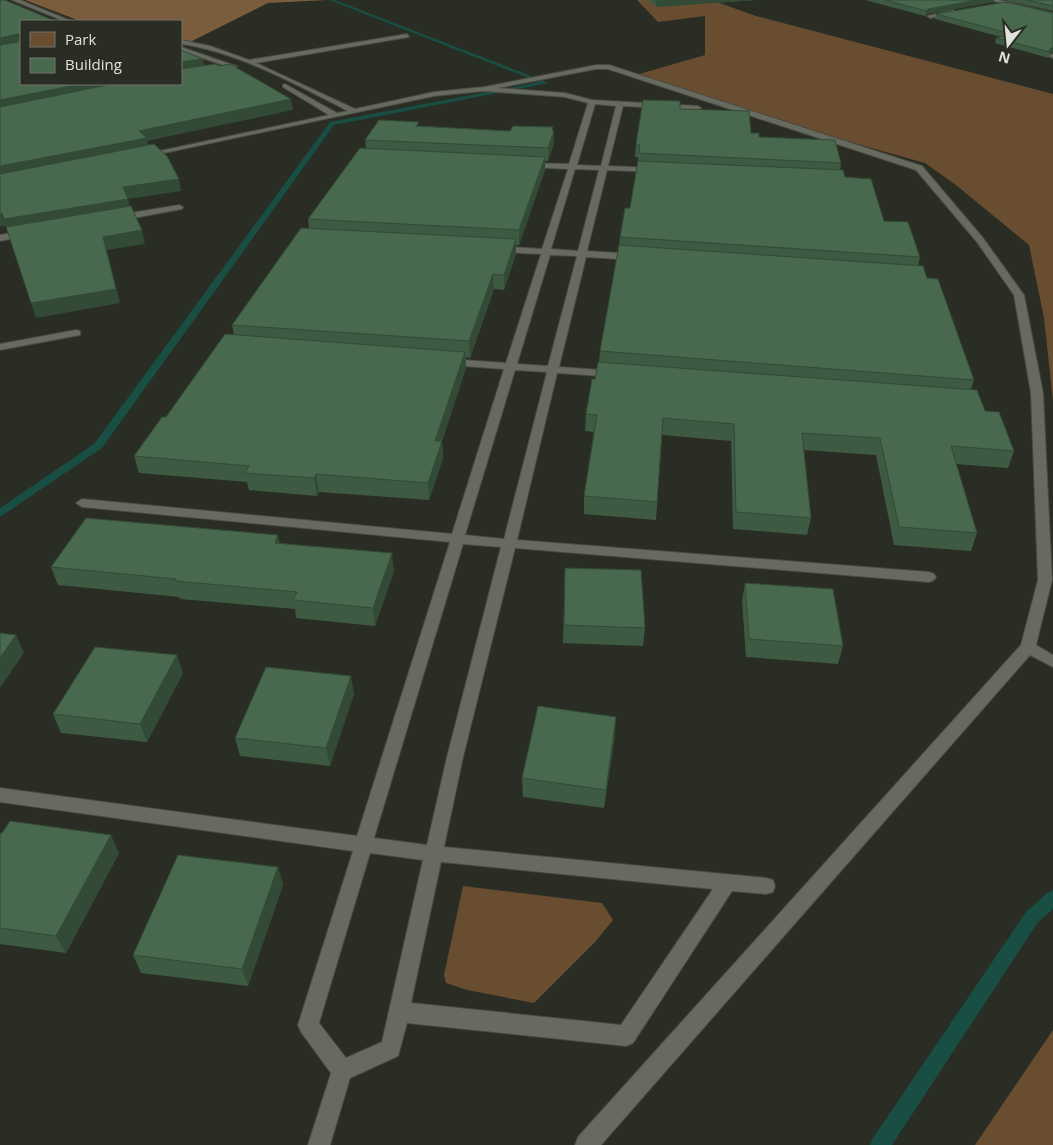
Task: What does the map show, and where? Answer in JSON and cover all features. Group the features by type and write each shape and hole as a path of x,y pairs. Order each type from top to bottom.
{"lane":[{"path":"15,0 65,20"},
{"path":"993,0 1053,15"},
{"path":"986,6 1004,3"},
{"path":"930,16 958,11"},
{"path":"248,62 407,36"},
{"path":"182,42 198,44 300,83 355,112"},
{"path":"182,49 237,68 222,69"},
{"path":"134,157 434,94 484,88 596,67 609,67 920,168 980,240 1019,295 1037,393 1045,580 1028,647 586,1145"},
{"path":"265,78 291,89 336,116"},
{"path":"484,88 565,95 592,102 698,108"},
{"path":"342,1071 308,1025 592,102"},
{"path":"319,1145 342,1071 391,1049 455,758 620,104"},
{"path":"514,164 664,171"},
{"path":"113,219 178,207"},
{"path":"0,238 38,232"},
{"path":"488,248 642,257"},
{"path":"0,347 76,333"},
{"path":"440,362 622,374"},
{"path":"82,503 457,539 929,577"},
{"path":"1028,647 1053,662"},
{"path":"0,795 434,854 766,886"},
{"path":"400,1012 626,1036 728,882"}],"green space":[{"path":"637,0 711,0 756,16 1053,94 1053,401 1044,318 1029,245 956,185 925,163 757,116 636,75 705,55 705,16 658,22"},
{"path":"463,886 602,903 613,920 595,942 534,1003 467,990 446,983 444,975"},
{"path":"1053,1030 1053,1145 975,1145"}],"shaded area":[{"path":"25,0 327,0 268,3 188,43 182,41 182,20 77,20"}],"building":[{"path":"0,0 5,0 53,20 20,20 20,36 18,34 0,38"},
{"path":"885,0 977,0 928,9 926,11"},
{"path":"1027,0 1053,0 1053,6"},
{"path":"1005,2 1053,13 1053,47 1049,50 1050,52 996,38 1012,34 936,14"},
{"path":"20,36 20,85 76,85 0,100 0,45 18,42"},
{"path":"182,50 203,59 182,62"},
{"path":"215,64 220,66 230,64 291,99 139,131 147,138 0,166 0,107 107,85 182,85 182,69"},
{"path":"643,100 680,101 680,109 749,111 751,133 759,133 759,137 835,140 841,163 639,153 640,145 636,144"},
{"path":"379,120 419,122 416,126 510,131 513,126 553,127 552,131 554,131 548,148 365,140"},
{"path":"154,144 167,156 179,179 123,187 128,199 4,219 2,213 0,213 0,174"},
{"path":"360,148 545,157 519,230 308,219"},
{"path":"638,161 843,170 845,177 871,179 884,221 908,222 920,257 620,237 625,208 630,208"},
{"path":"131,206 142,230 103,237 116,289 31,303 6,227"},
{"path":"301,228 516,239 504,275 493,274 469,341 232,325"},
{"path":"619,245 923,266 927,278 938,279 974,380 600,351"},
{"path":"225,334 465,352 435,441 442,441 428,483 316,474 314,478 245,473 249,466 134,456 162,417 166,417"},
{"path":"598,362 977,390 985,411 999,412 1014,451 951,446 977,533 899,527 880,438 802,433 811,518 736,512 734,424 663,418 657,502 584,496 597,415 586,414 592,379 595,379"},
{"path":"86,518 278,535 275,543 392,553 373,608 293,600 297,592 51,567"},
{"path":"565,568 641,570 645,628 564,625"},
{"path":"745,583 833,589 843,646 749,639"},
{"path":"0,633 16,635 0,658"},
{"path":"95,647 177,655 140,724 53,714"},
{"path":"266,667 351,676 326,748 235,738"},
{"path":"538,706 616,717 606,790 522,778"},
{"path":"10,821 111,835 56,936 0,928 0,833 2,833"},
{"path":"178,855 278,867 242,969 133,955"}],"waterway":[{"path":"0,513 98,446 332,123 546,83 331,0"},
{"path":"880,1145 1032,917 1053,898"}]}
